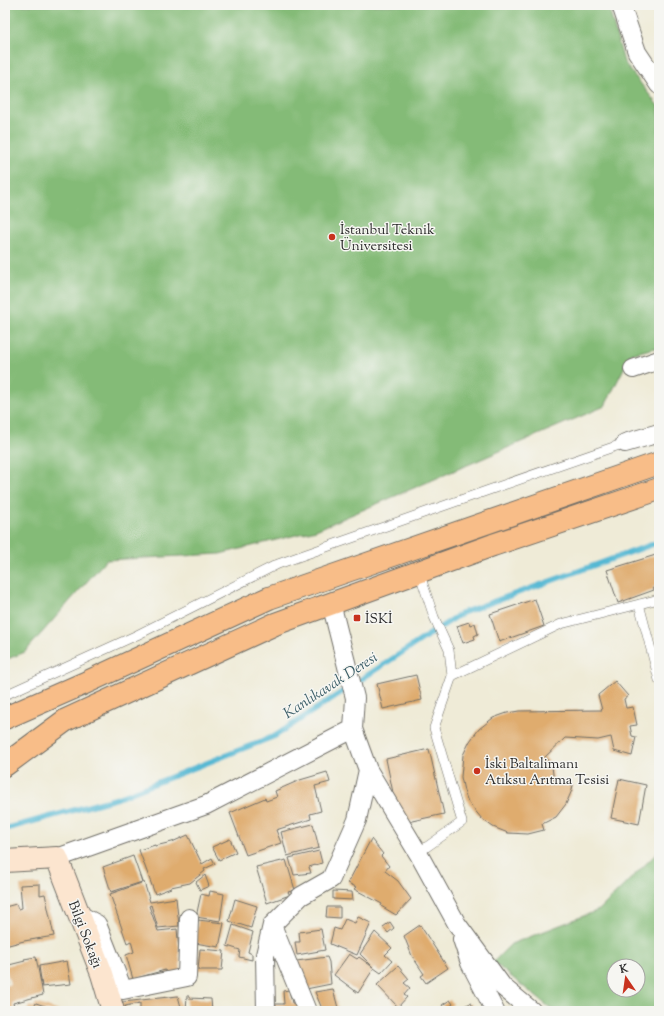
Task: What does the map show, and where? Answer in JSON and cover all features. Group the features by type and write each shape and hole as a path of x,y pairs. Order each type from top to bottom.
{"main road":[{"path":"5,718 92,680 269,598 659,463"},
{"path":"5,766 66,720 275,624 419,572 659,489"}],"street":[{"path":"621,5 637,52 659,85"},
{"path":"633,369 659,360"},
{"path":"625,443 659,433"},
{"path":"331,603 355,698 353,729 368,770 418,853 456,924 470,963 495,1011"},
{"path":"5,860 57,858 206,805 353,729"},
{"path":"266,1011 265,955 272,925 301,896 331,879 356,820 368,770"},
{"name":"Bilgi Sokağı","path":"57,858 102,974 113,1011"},
{"path":"78,914 97,924 123,990 187,978 189,918"},
{"path":"456,924 503,986 532,1011"},
{"path":"272,925 307,1011"}],"lane":[{"path":"5,695 137,635 278,564 625,443"},
{"path":"418,853 462,822 434,728 452,676 449,650 434,617 419,572"},
{"path":"452,676 561,624 659,599"},
{"path":"639,604 659,680"}],"green space":[{"name":"İstanbul Teknik Üniversitesi","path":"5,5 235,5 292,11 311,5 608,5 624,62 659,107 659,347 631,354 605,406 316,530 220,554 106,560 25,652 5,660"},
{"path":"659,851 659,1011 554,1011 493,962 511,944 599,910"}],"building":[{"path":"659,554 659,585 653,587 654,590 618,603 607,570"},
{"path":"535,599 544,626 499,642 490,614"},
{"path":"469,622 470,625 475,623 478,634 474,636 475,639 463,643 457,626"},
{"path":"416,675 422,700 383,709 377,684"},
{"name":"İski Baltalimanı Atıksu Arıtma Tesisi","path":"615,681 628,696 624,699 626,708 633,707 637,725 630,726 632,736 636,737 632,756 614,751 611,737 598,740 565,738 545,757 552,766 554,783 573,785 572,790 566,804 556,817 542,824 544,830 528,834 508,833 493,827 482,819 468,802 461,777 463,755 470,741 479,729 493,718 519,711 602,710 598,695"},
{"path":"429,749 444,814 403,823 396,807 386,759"},
{"path":"327,772 330,782 315,786 321,811 310,814 311,819 276,830 281,843 246,855 230,813 265,798 266,801 277,797 275,791 300,780"},
{"name":"İski Baltalimanı Atıksu Arıtma Tesisi","path":"619,779 646,785 639,824 611,818"},
{"path":"313,824 319,848 287,856 281,832"},
{"path":"188,835 202,864 212,858 215,864 204,869 205,871 190,883 171,887 155,894 139,850 172,842"},
{"path":"230,839 236,852 219,860 212,847"},
{"path":"371,839 383,854 381,856 389,866 385,871 398,881 411,899 396,915 381,906 382,904 354,889 356,887 348,883"},
{"path":"319,851 322,863 309,867 311,873 294,875 289,858"},
{"path":"133,856 142,882 111,892 103,867"},
{"path":"286,860 295,890 288,892 290,895 267,903 256,867"},
{"path":"205,875 209,886 200,890 196,882"},
{"path":"144,882 150,902 176,898 179,926 158,928 151,905 149,906 158,931 177,929 181,972 167,978 165,970 133,979 126,955 134,952 131,941 127,943 110,894"},
{"path":"40,884 40,895 45,894 54,936 5,946 5,907 16,904 18,909 22,908 20,885"},
{"path":"210,891 224,894 220,921 196,917 201,894 209,896"},
{"path":"333,891 352,892 353,900 333,899"},
{"path":"235,899 257,906 251,928 229,921"},
{"path":"327,907 340,907 340,918 326,917"},
{"path":"358,917 371,923 357,955 330,944 334,928 340,930 345,919 355,923"},
{"path":"198,920 224,923 219,947 195,943"},
{"path":"390,922 394,928 388,933 383,927"},
{"path":"233,925 253,932 248,952 252,954 252,960 239,957 240,950 227,946"},
{"path":"420,925 448,968 426,983 421,976 424,974 412,956 404,936"},
{"path":"321,929 325,950 297,955 295,942 300,942 299,932"},
{"path":"375,932 392,948 385,955 392,961 381,973 360,954"},
{"path":"200,949 224,951 222,970 198,970"},
{"path":"349,954 357,959 359,957 374,968 358,993 334,975"},
{"path":"36,957 43,995 13,1003 15,1011 5,1011 5,986 10,984 5,966 25,961 24,959"},
{"path":"327,957 329,962 331,984 306,989 289,962"},
{"path":"67,961 71,984 42,987 39,966"},
{"path":"398,966 409,979 404,983 410,988 404,995 407,997 398,1007 377,985"},
{"path":"333,989 338,1008 323,1011 315,992"},
{"path":"289,990 292,1003 301,1003 304,1011 272,1011 272,1004 284,1004 283,991"},
{"path":"178,996 181,1007 183,1007 183,1011 140,1011 140,1003 125,1006 128,1011 118,1011 114,1003 122,1001"},
{"path":"187,996 189,996 189,998 211,999 212,1011 186,1011"},
{"path":"450,1000 453,1004 445,1010 442,1005"},
{"path":"36,1003 59,1011 27,1011 29,1006 34,1007"},
{"path":"471,1003 475,1011 452,1011"}],"waterway":[{"name":"Kanlıkavak Deresi","path":"5,829 118,798 275,736 462,613 659,542"}],"place":[{"name":"İstanbul Teknik Üniversitesi","path":"332,237"},
{"name":"İSKİ","path":"357,618"},
{"name":"İski Baltalimanı Atıksu Arıtma Tesisi","path":"477,771"}]}
